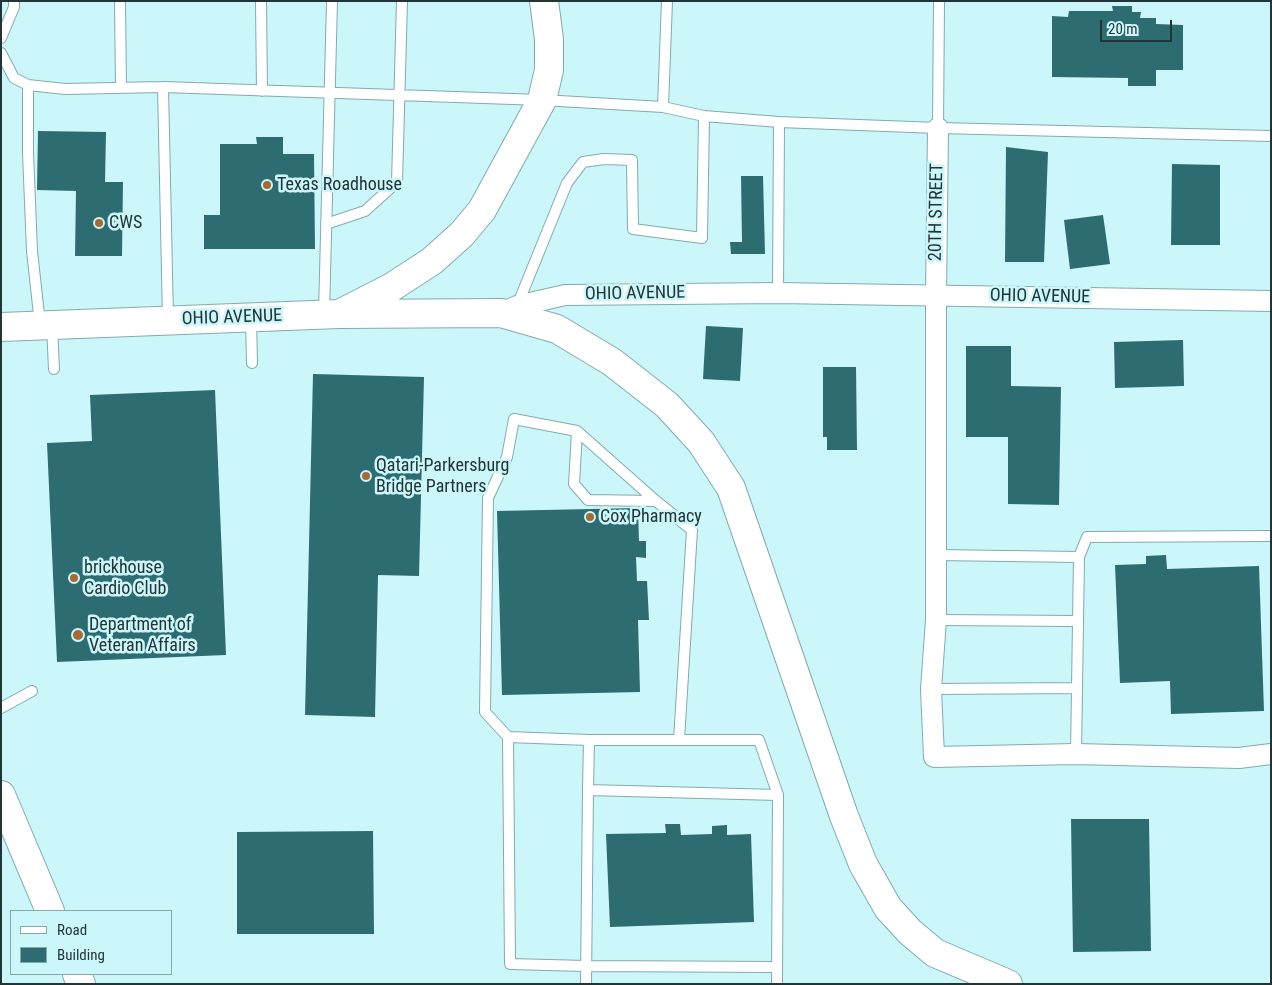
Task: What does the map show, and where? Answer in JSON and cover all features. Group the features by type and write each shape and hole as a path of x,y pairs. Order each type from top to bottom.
{"main road":[{"path":"331,314 392,287 432,261 462,234 482,210 542,100 549,70 549,39 544,1"},
{"path":"509,310 557,329 612,362 667,405 701,442 731,488 862,864 888,908 916,938 935,953 1008,984"},
{"name":"OHIO AVENUE","path":"30,326 331,314 509,310"},
{"path":"1,340 30,326"},
{"path":"1,795 50,910"}],"street":[{"name":"20TH STREET","path":"938,128 936,620 931,688 934,757 1076,754"},
{"name":"OHIO AVENUE","path":"509,310 565,295 778,293 1271,301"},
{"path":"1076,754 1239,758 1271,754"}],"lane":[{"path":"1,38 14,7 14,1"},
{"path":"120,1 121,88"},
{"path":"261,1 262,91"},
{"path":"331,314 326,224 332,1"},
{"path":"326,224 365,211 397,182 402,1"},
{"path":"663,106 667,1"},
{"path":"938,128 939,1"},
{"path":"1,54 14,78 28,85 65,89 163,87 542,100 663,106 704,116 779,122 1271,136"},
{"path":"28,85 28,153 32,251 30,326 54,369"},
{"path":"163,87 168,320"},
{"path":"509,310 568,184 582,162 604,159 632,160 633,229 702,238 704,116"},
{"path":"778,293 779,122"},
{"path":"250,317 252,363"},
{"path":"679,740 692,530 577,432 514,419 507,457 488,498 485,712 508,737 510,964 777,967"},
{"path":"577,432 574,484 588,500 656,501"},
{"path":"1076,754 1079,557 1087,537 1271,536"},
{"path":"936,555 1079,557"},
{"path":"936,620 1078,621"},
{"path":"931,688 1077,688"},
{"path":"1,708 32,691"},
{"path":"508,737 589,740 760,740 778,795 777,984"},
{"path":"586,984 589,740"},
{"path":"588,790 778,795"}],"building":[{"path":"1112,6 1132,6 1132,12 1141,12 1140,18 1156,18 1156,24 1183,25 1183,70 1156,70 1156,86 1128,86 1128,78 1052,77 1052,16 1068,17 1069,11 1113,11"},
{"name":"CWS","path":"38,131 106,132 105,182 123,182 122,256 75,256 76,191 37,190"},
{"name":"Texas Roadhouse","path":"256,137 283,137 283,154 314,154 315,249 204,249 204,215 220,215 220,144 257,144"},
{"path":"1006,147 1048,152 1044,262 1005,262"},
{"path":"1172,164 1220,165 1220,245 1171,245"},
{"path":"741,176 763,176 765,254 731,254 730,242 742,242"},
{"path":"1103,215 1110,264 1070,269 1064,220"},
{"path":"706,326 743,328 740,381 703,379"},
{"path":"1183,340 1184,386 1115,388 1114,342"},
{"path":"966,346 1011,346 1011,386 1061,387 1059,505 1008,504 1008,437 966,437"},
{"path":"823,367 856,367 857,450 827,450 827,437 823,437"},
{"name":"Qatari-Parkersburg Bridge Partners","path":"313,374 424,377 419,576 378,575 375,717 305,715"},
{"path":"215,390 226,655 57,662 47,443 92,441 90,395"},
{"path":"638,508 639,541 646,541 646,558 636,557 637,581 647,581 649,620 638,620 640,692 502,695 497,511"},
{"path":"1166,555 1167,569 1259,566 1264,711 1171,714 1170,681 1120,683 1115,565 1146,564 1146,556"},
{"path":"1071,819 1149,819 1151,951 1073,952"},
{"path":"665,824 680,824 681,835 712,834 712,826 727,825 727,835 751,834 754,922 610,927 606,834 666,833"},
{"path":"373,831 374,934 237,934 237,832"}],"place":[{"name":"Texas Roadhouse","path":"267,185"},
{"name":"CWS","path":"99,223"},
{"name":"Qatari-Parkersburg Bridge Partners","path":"366,476"},
{"name":"Cox Pharmacy","path":"590,517"},
{"name":"brickhouse Cardio Club","path":"74,578"},
{"name":"Department of Veteran Affairs","path":"78,635"}]}
